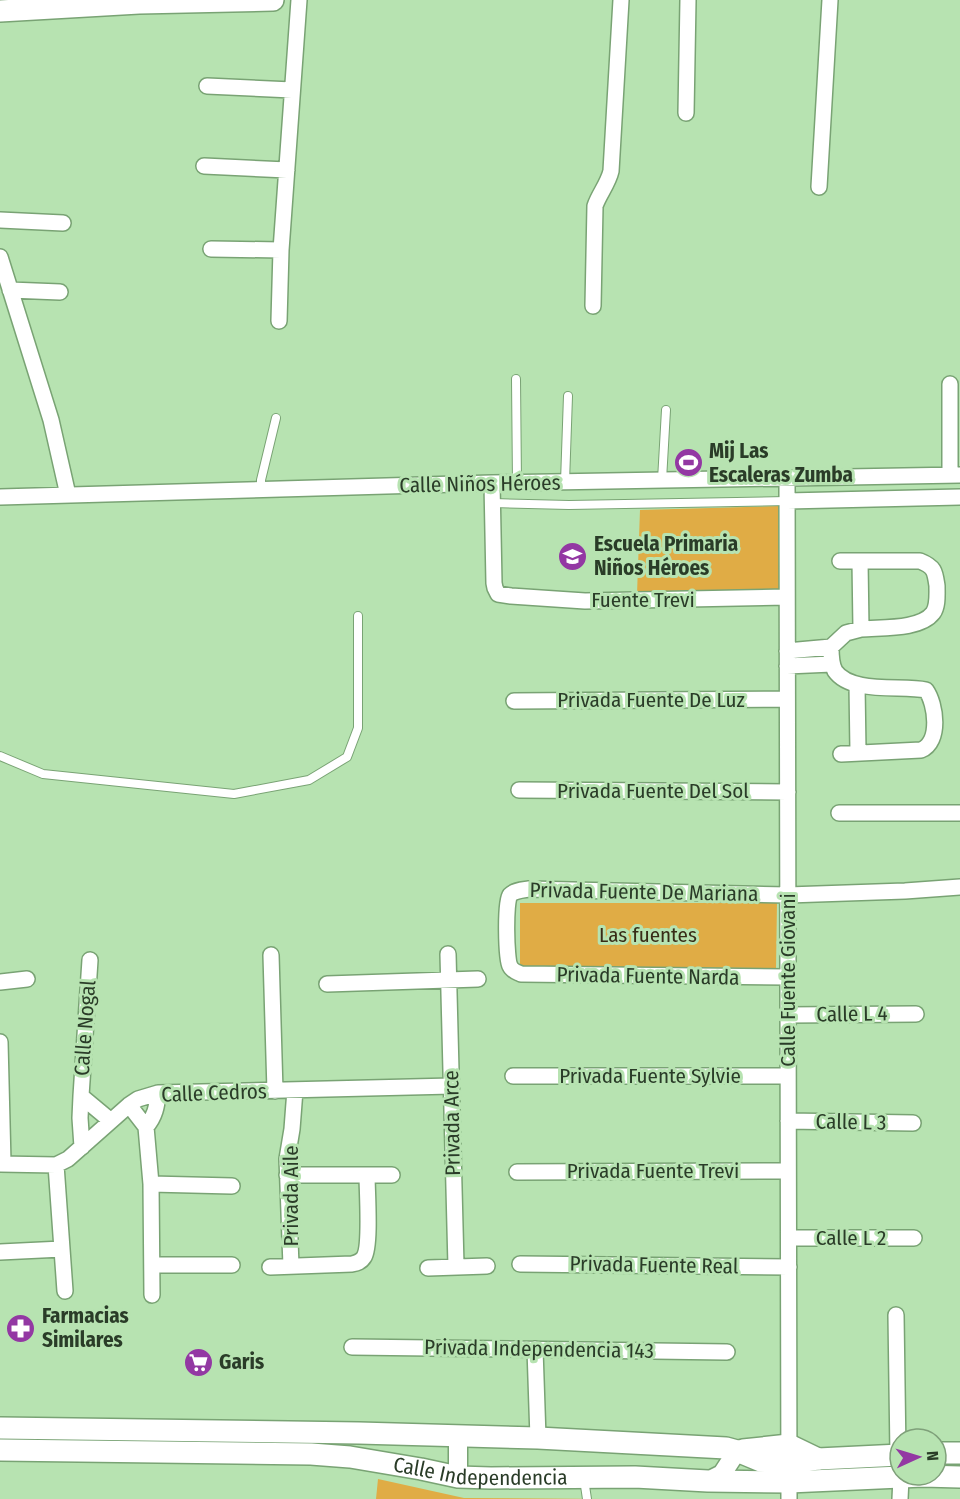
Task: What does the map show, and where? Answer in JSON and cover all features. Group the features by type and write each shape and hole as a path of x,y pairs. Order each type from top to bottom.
{"main road":[{"path":"0,11 139,3 273,0"},
{"name":"Calle Independencia","path":"0,1428 358,1433 538,1438 726,1448 789,1473 818,1459 888,1456"},
{"name":"Calle Independencia","path":"0,1450 311,1454 350,1457 458,1477 635,1477 708,1481 789,1473 888,1477"}],"street":[{"path":"279,321 281,250 299,0"},
{"path":"593,306 595,206 611,171 621,0"},
{"path":"686,113 688,0"},
{"path":"819,187 830,0"},
{"path":"207,86 292,90"},
{"path":"204,166 287,170"},
{"path":"0,220 63,224"},
{"path":"211,249 281,250"},
{"path":"0,258 51,420 68,495"},
{"path":"10,290 60,292"},
{"path":"950,384 955,475"},
{"name":"Calle Niños Héroes","path":"0,497 492,483 955,475"},
{"name":"Calle Fuente Giovani","path":"787,478 789,1473"},
{"path":"492,483 493,503"},
{"path":"787,501 960,496"},
{"name":"Fuente Trevi","path":"493,503 494,583 498,594 585,601 787,597"},
{"path":"787,659 831,648 846,633 861,628 918,623 926,620 934,612 937,592 935,573 930,565 920,561 840,561"},
{"path":"860,561 861,628"},
{"path":"831,648 832,664 836,672 857,685 910,687 926,690 931,697 933,707 934,734 932,742 927,747 921,750 841,754"},
{"path":"787,659 832,664"},
{"path":"857,685 858,752"},
{"name":"Privada Fuente De Luz","path":"514,701 787,699"},
{"name":"Privada Fuente Del Sol","path":"519,790 788,792"},
{"path":"839,813 960,813"},
{"name":"Privada Fuente De Mariana","path":"510,968 507,902 510,895 517,891 529,889 788,895 960,887"},
{"name":"Privada Arce","path":"448,954 456,1266"},
{"path":"271,955 275,1091"},
{"name":"Calle Nogal","path":"82,1147 80,1118 90,960"},
{"name":"Privada Fuente Narda","path":"510,968 521,974 788,977"},
{"path":"0,982 27,979"},
{"path":"327,984 478,979"},
{"name":"Calle L 4","path":"788,1015 916,1014"},
{"path":"0,1042 1,1164 56,1165 65,1291"},
{"name":"Privada Fuente Sylvie","path":"513,1076 788,1076"},
{"name":"Calle Cedros","path":"56,1165 68,1159 129,1105 138,1099 158,1093 452,1086"},
{"name":"Privada Aile","path":"291,1266 286,1174 295,1090"},
{"path":"146,1127 154,1117 158,1093"},
{"name":"Calle Nogal","path":"81,1096 111,1121"},
{"path":"129,1105 146,1127 151,1184 153,1295"},
{"name":"Calle L 3","path":"788,1121 913,1123"},
{"name":"Privada Fuente Trevi","path":"517,1172 789,1171"},
{"path":"286,1174 392,1175"},
{"name":"Privada Aile","path":"270,1267 352,1264 363,1259 368,1248 367,1175"},
{"path":"151,1184 232,1185"},
{"name":"Calle L 2","path":"789,1238 914,1238"},
{"path":"0,1252 62,1249"},
{"name":"Privada Fuente Real","path":"520,1264 789,1267"},
{"path":"152,1265 232,1265"},
{"path":"428,1268 487,1266"},
{"path":"896,1315 898,1427"},
{"name":"Privada Independencia 143","path":"352,1347 727,1352"},
{"path":"535,1349 538,1438"},
{"path":"458,1437 458,1477"},
{"path":"708,1481 722,1474 737,1451"}],"lane":[{"path":"516,378 518,483"},
{"path":"565,482 568,396"},
{"path":"662,480 666,410"},
{"path":"261,490 261,480 276,418"},
{"path":"493,503 787,501"},
{"path":"0,756 43,774 234,794 309,780 346,757 358,728 358,616"},
{"path":"583,1478 587,1499"}],"green space":[{"path":"778,506 779,592 637,594 640,510"},
{"name":"Las fuentes","path":"520,903 777,903 776,968 520,967"},
{"path":"378,1479 464,1498 603,1499 376,1499"}],"place":[{"name":"Mij Las Escaleras Zumba","path":"688,463"},
{"name":"Escuela Primaria Niños Héroes","path":"573,556"},
{"name":"Farmacias Similares","path":"21,1328"},
{"name":"Garis","path":"198,1362"}]}
